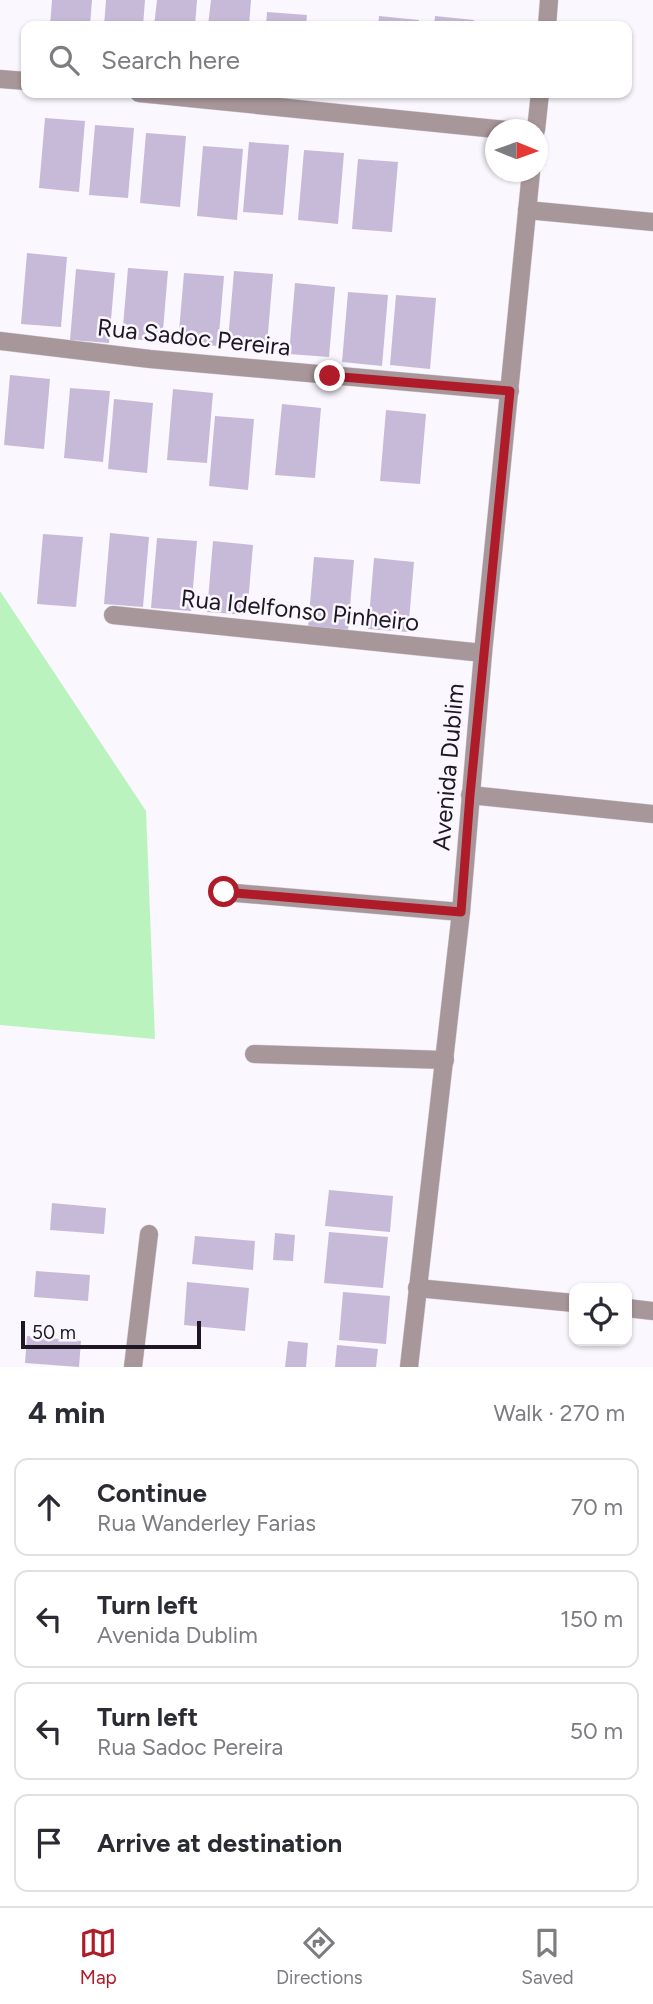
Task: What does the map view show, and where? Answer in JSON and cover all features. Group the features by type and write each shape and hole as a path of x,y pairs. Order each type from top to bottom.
{"street":[{"path":"547,21 549,0"},
{"path":"0,79 21,81"},
{"path":"189,98 485,128"},
{"path":"537,119 539,98"},
{"name":"Avenida Dublim","path":"409,1367 461,912 483,653 530,182"},
{"path":"527,210 653,222"},
{"name":"Rua Sadoc Pereira","path":"0,341 164,360 510,391"},
{"name":"Rua Idelfonso Pinheiro","path":"113,615 483,653"},
{"path":"470,795 653,814"},
{"path":"224,892 461,912"},
{"path":"254,1054 445,1060"},
{"path":"132,1367 149,1234"},
{"path":"417,1288 569,1303"},
{"path":"632,1309 653,1311"}],"green space":[{"path":"0,591 146,811 155,1039 0,1025"}],"building":[{"path":"52,0 92,0 90,21 50,21"},
{"path":"106,0 145,0 143,21 104,21"},
{"path":"157,0 197,0 195,21 155,21"},
{"path":"211,0 251,0 249,21 209,21"},
{"path":"267,12 307,15 306,21 266,21"},
{"path":"379,16 419,20 419,21 378,21"},
{"path":"435,16 474,20 474,21 434,21"},
{"path":"45,118 85,121 79,192 39,188"},
{"path":"95,125 134,128 128,198 89,195"},
{"path":"146,133 186,136 180,207 140,203"},
{"path":"249,142 289,145 283,215 243,212"},
{"path":"203,146 243,149 237,220 197,216"},
{"path":"304,150 344,153 338,224 298,220"},
{"path":"358,159 398,162 392,232 352,229"},
{"path":"27,253 67,257 61,327 21,324"},
{"path":"128,268 168,271 162,342 122,338"},
{"path":"76,269 115,273 109,343 70,340"},
{"path":"234,271 273,274 267,345 228,341"},
{"path":"184,273 224,276 218,346 178,343"},
{"path":"295,283 335,287 329,357 289,354"},
{"path":"348,292 388,295 382,366 342,362"},
{"path":"396,295 436,298 430,369 390,365"},
{"path":"10,375 50,379 44,449 4,445"},
{"path":"70,388 110,391 103,462 64,458"},
{"path":"173,389 213,393 207,463 167,460"},
{"path":"114,399 153,403 147,473 108,469"},
{"path":"282,404 321,408 315,478 275,475"},
{"path":"386,410 426,414 420,484 380,481"},
{"path":"215,416 254,419 248,490 209,486"},
{"path":"110,533 149,537 143,607 104,604"},
{"path":"43,534 83,537 76,607 37,604"},
{"path":"157,538 197,541 191,611 151,608"},
{"path":"213,541 253,545 247,615 207,612"},
{"path":"314,557 354,560 348,630 308,627"},
{"path":"374,558 414,562 408,632 368,629"},
{"path":"329,1190 393,1196 390,1232 325,1226"},
{"path":"52,1203 106,1208 104,1234 50,1230"},
{"path":"329,1232 388,1237 383,1288 324,1283"},
{"path":"275,1233 295,1235 293,1261 273,1260"},
{"path":"195,1236 255,1241 253,1270 192,1264"},
{"path":"36,1271 90,1275 88,1301 34,1297"},
{"path":"187,1282 249,1288 245,1331 184,1325"},
{"path":"343,1292 390,1296 386,1344 339,1340"},
{"path":"27,1336 81,1341 79,1367 25,1363"},
{"path":"288,1341 308,1343 306,1367 285,1367"},
{"path":"337,1345 378,1349 376,1367 335,1367"}],"route":[{"path":"224,892 461,912 483,653 510,391 330,376"}]}
